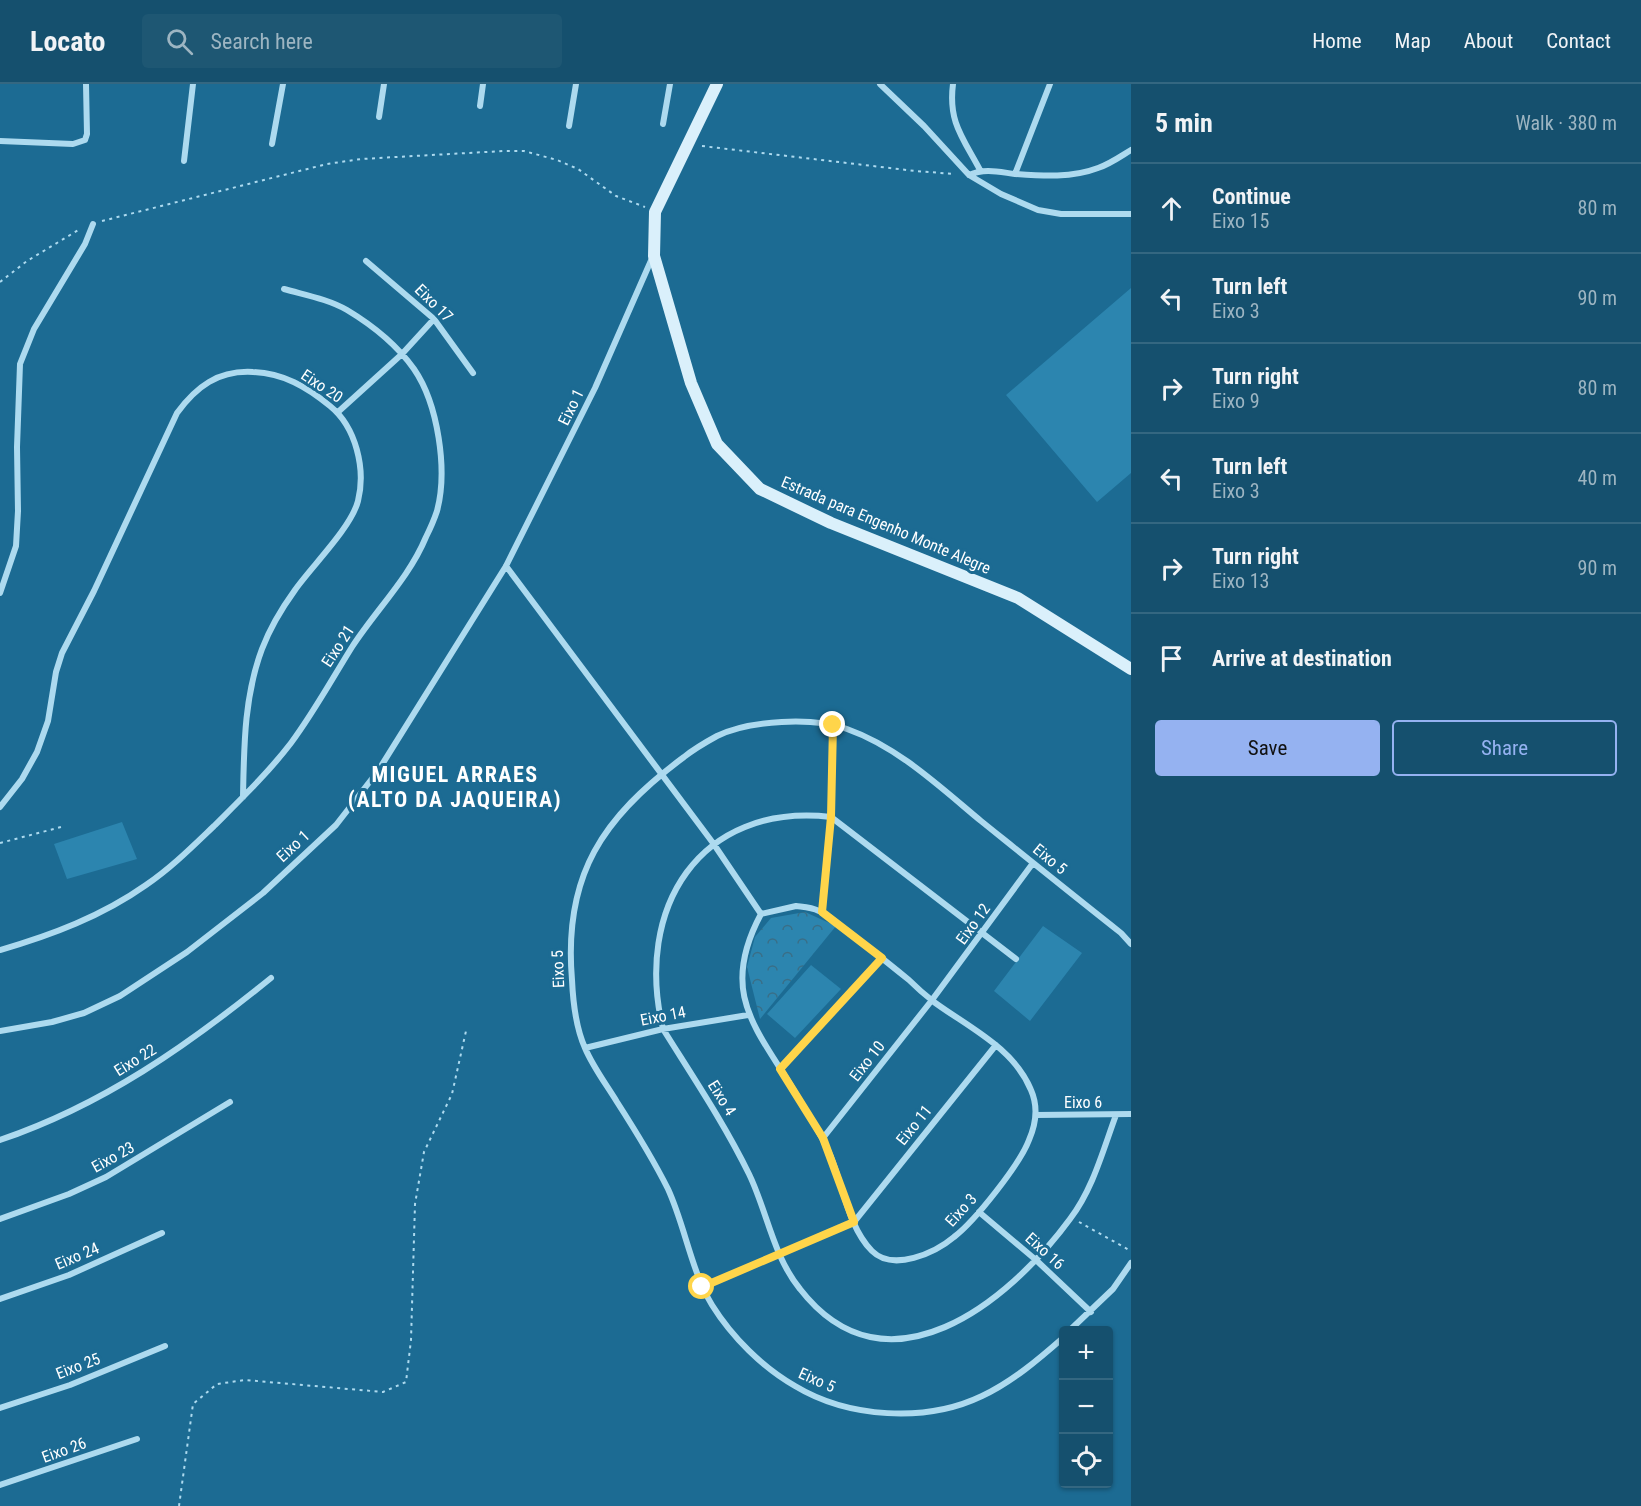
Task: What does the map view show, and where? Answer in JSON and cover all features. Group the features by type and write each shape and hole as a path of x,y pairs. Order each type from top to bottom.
{"street":[{"path":"0,141 73,144 85,140 87,134 86,84"},
{"path":"184,161 193,84"},
{"path":"272,144 283,84"},
{"path":"379,117 384,84"},
{"path":"480,106 483,84"},
{"path":"568,126 576,84"},
{"path":"663,124 670,84"},
{"path":"655,212 717,84"},
{"path":"880,84 924,126 969,175 1001,194 1038,210 1081,215 1131,214"},
{"path":"952,84 951,100 954,123 980,170"},
{"path":"1015,174 1050,84"},
{"path":"969,175 980,170 1015,174 1065,176 1078,174 1100,168 1131,150"},
{"name":"Estrada para Engenho Monte Alegre","path":"655,212 654,256 691,383 717,444 760,489 831,523 1018,598 1131,669"},
{"path":"0,593 16,546 20,364 34,329 86,244 93,224"},
{"name":"Eixo 1","path":"0,1031 52,1022 84,1013 120,996 188,952 263,893 336,825 407,725 506,566 595,388 654,256"},
{"name":"Eixo 17","path":"366,261 434,320 473,373"},
{"name":"Eixo 21","path":"0,950 57,932 102,913 175,864 243,797 292,742 357,638 417,555 437,510 441,467 435,422 422,382 402,354 386,338 346,309 328,301 284,289"},
{"path":"338,412 402,354 434,320"},
{"name":"Eixo 20","path":"0,807 22,779 37,752 48,722 56,672 62,653 104,570 177,413 191,394 204,384 221,376 252,372 278,375 296,382 315,393 338,412 349,427 355,441 360,476 358,502 348,521 295,589 273,624 254,670 249,696 243,797"},
{"path":"506,566 713,843 761,914 796,906 822,912 932,1000 996,1045 1031,1090 1036,1115"},
{"name":"Eixo 5","path":"1059,1341 1018,1374 982,1396 932,1412 885,1413 857,1409 797,1388 770,1369 746,1347 727,1326 702,1287 680,1217 668,1190 585,1048 573,998 571,969 572,920 576,894 591,854 623,810 661,774 693,751 719,735 771,724 793,722 833,725 852,731 885,747 910,764 1121,933 1131,944"},
{"path":"822,912 831,817 833,725"},
{"name":"Eixo 4","path":"831,817 809,814 771,819 749,826 713,843 693,864 678,886 665,913 660,931 657,984 663,1029 721,1120 759,1197 779,1254 800,1290 839,1325 882,1340 898,1340 916,1336 970,1315 996,1298 1036,1260 1071,1218 1094,1174 1116,1115"},
{"path":"831,817 1017,959"},
{"name":"Eixo 12","path":"932,1000 983,934 1033,863"},
{"name":"Eixo 3","path":"761,914 746,948 742,965 748,1015 823,1138 854,1222 865,1243 873,1252 882,1258 894,1261 914,1258 954,1238 979,1212 1023,1153 1036,1115"},
{"path":"780,1069 882,958"},
{"name":"Eixo 22","path":"0,1140 96,1100 208,1028 271,978"},
{"name":"Eixo 10","path":"823,1138 932,1000"},
{"name":"Eixo 14","path":"585,1048 663,1029 748,1015"},
{"name":"Eixo 11","path":"854,1222 996,1045"},
{"name":"Eixo 23","path":"0,1219 106,1178 230,1102"},
{"name":"Eixo 6","path":"1036,1115 1131,1114"},
{"name":"Eixo 16","path":"979,1212 1036,1260 1091,1312"},
{"path":"702,1287 854,1222"},
{"name":"Eixo 24","path":"0,1299 69,1275 162,1233"},
{"path":"1075,1326 1113,1289 1131,1263"},
{"name":"Eixo 25","path":"0,1408 70,1384 165,1346"},
{"name":"Eixo 26","path":"0,1485 137,1438"}],"path":[{"path":"687,144 915,171 969,175"},
{"path":"0,282 27,261 74,232 93,224 139,210 181,202 327,164 372,158 524,151 557,160 578,169 616,196 655,212"},
{"path":"0,843 65,826"},
{"path":"179,1506 193,1404 217,1384 245,1380 383,1392 406,1382 411,1340 415,1204 424,1152 452,1094 466,1030"},
{"path":"1071,1218 1131,1251"}],"green space":[{"path":"1131,288 1131,473 1097,502 1006,395"},
{"path":"122,822 137,859 67,879 54,844"},
{"path":"805,912 836,926 760,1019 747,967 755,937 771,918"},
{"path":"1043,926 1082,953 1030,1021 994,991"},
{"path":"811,965 841,989 795,1038 767,1014"}],"district":[{"name":"MIGUEL ARRAES (ALTO DA JAQUEIRA)","path":"455,786"}],"route":[{"path":"702,1287 854,1222 823,1138 780,1069 882,958 822,912 831,817 833,725"}]}
